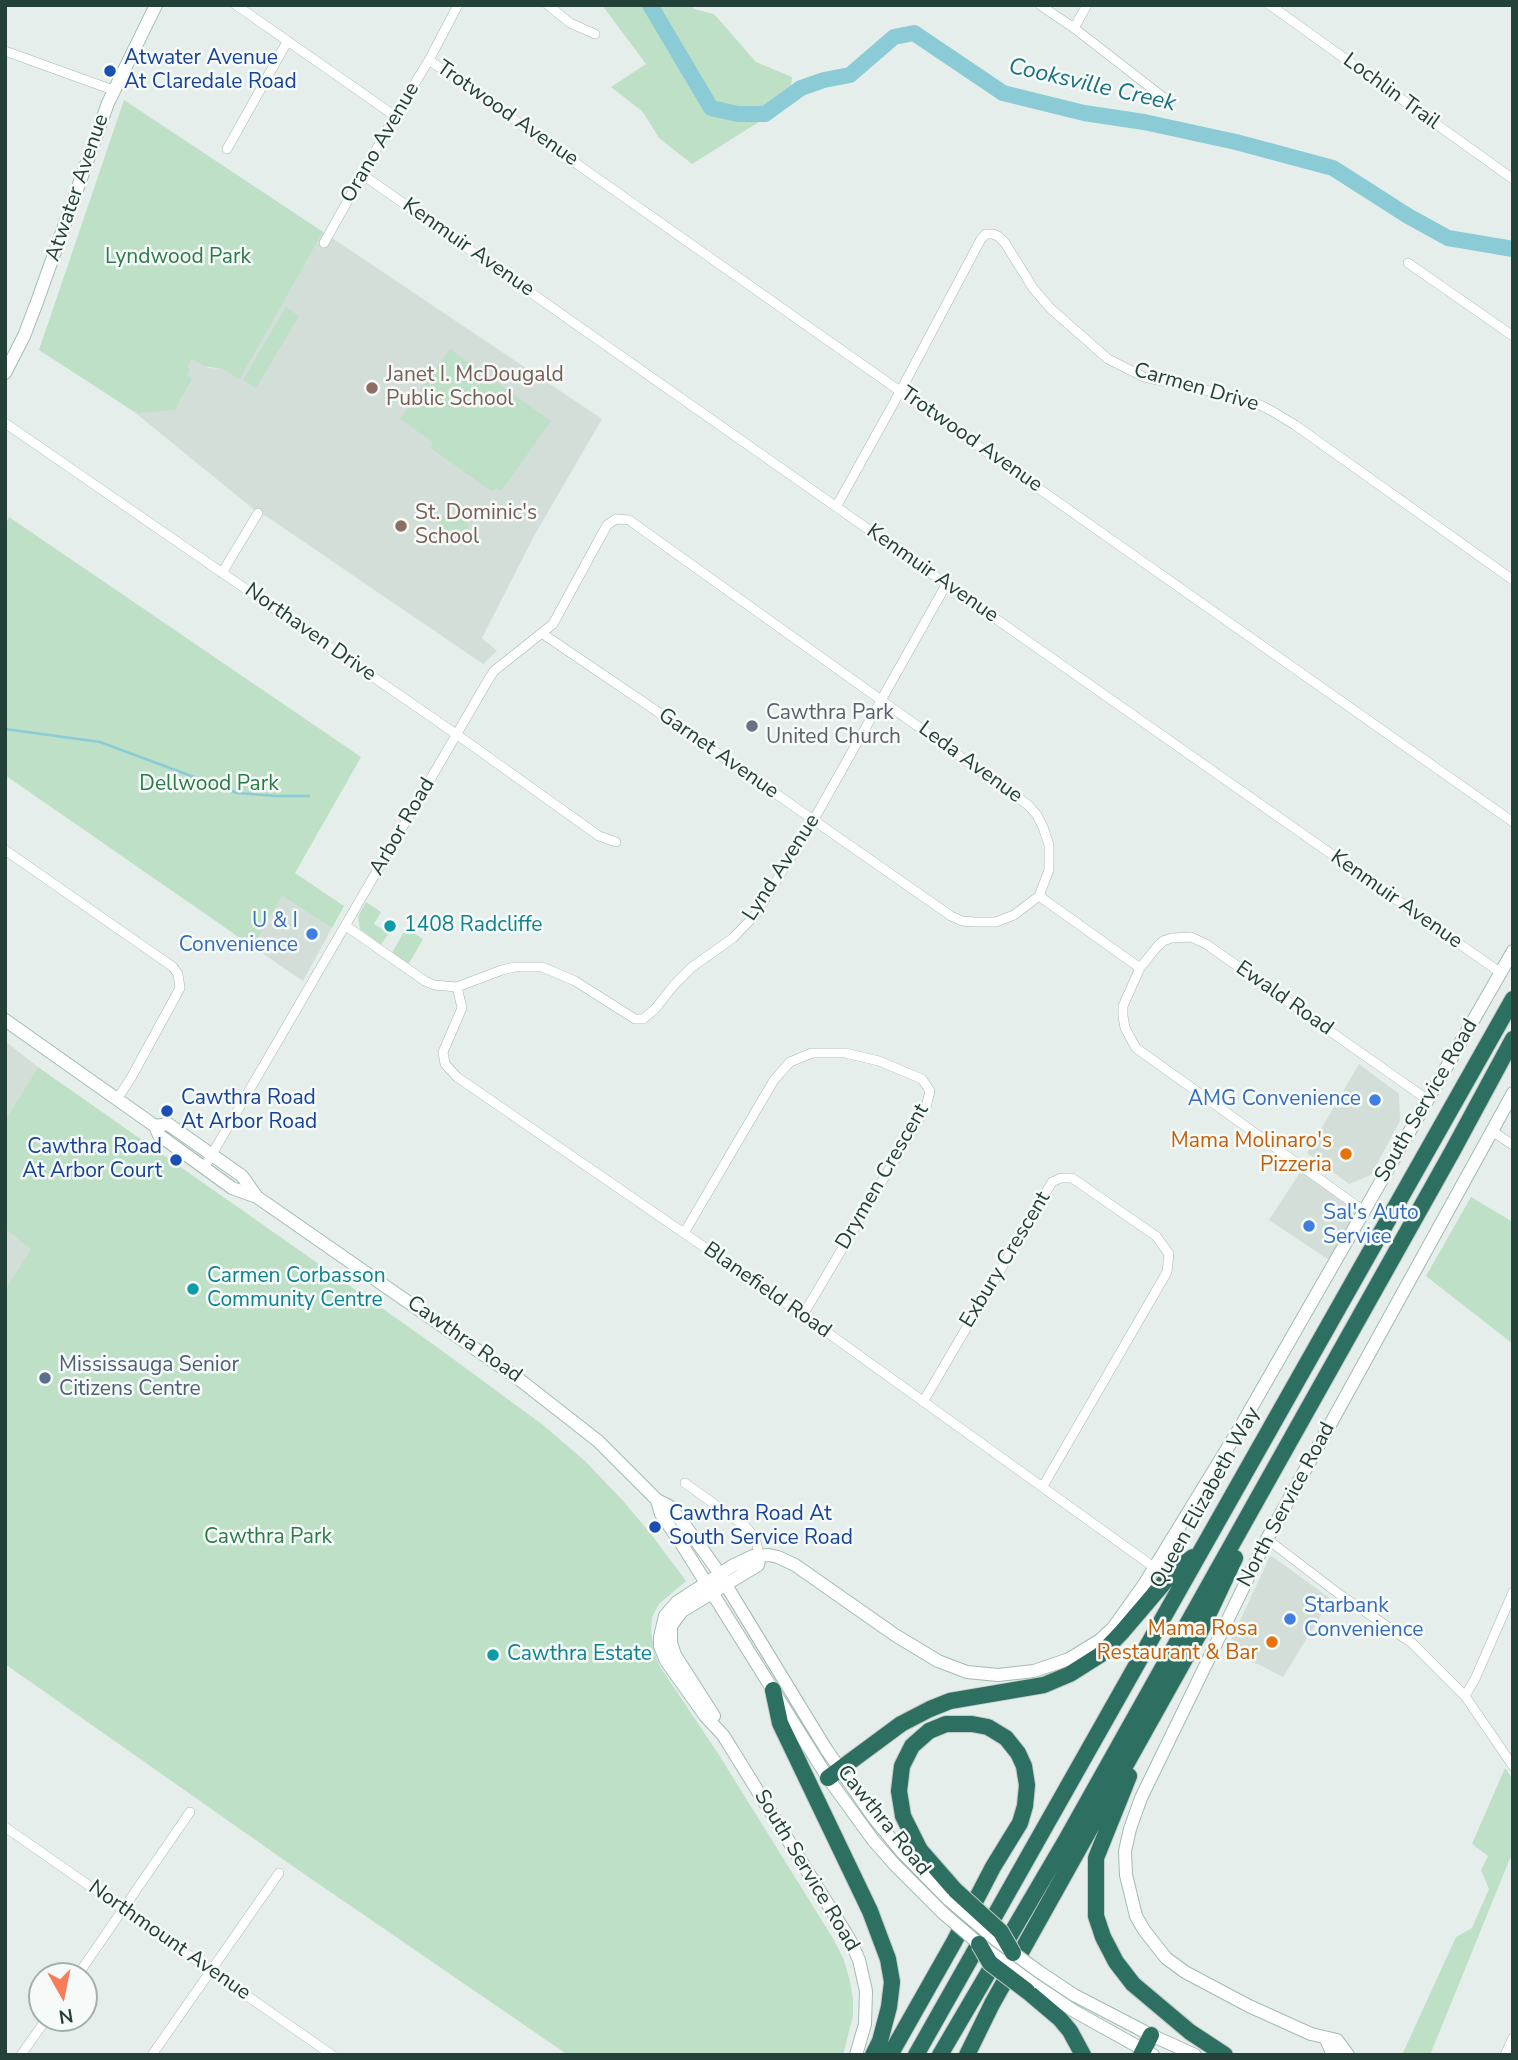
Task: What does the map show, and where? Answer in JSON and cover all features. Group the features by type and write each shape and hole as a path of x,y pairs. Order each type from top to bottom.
{"highway":[{"name":"Queen Elizabeth Way","path":"916,2055 1513,999"},
{"path":"940,2055 1066,1840 1513,1039"},
{"path":"967,2055 992,2004 1200,1632 1284,1451"},
{"path":"834,1774 901,1724 930,1709 950,1701 1044,1685 1070,1674 1100,1655 1174,1571 1198,1553"},
{"path":"773,1690 780,1723 870,1911 888,1959 892,1982 889,2007 880,2041 873,2055"},
{"path":"1157,1709 1096,1858 1096,1916 1102,1937 1116,1962 1133,1983 1190,2032 1225,2055"},
{"path":"890,2055 954,1942 993,1867 1020,1823 1025,1806 1027,1785 1024,1766 1006,1738 988,1727 946,1724 929,1731 912,1746 902,1766 899,1790 903,1816 920,1850 952,1895 1002,1932 1013,1953"},
{"path":"979,1944 990,1963 1032,1982 1070,2031 1083,2055"},
{"path":"1146,2053 1151,2035"}],"main road":[{"name":"Atwater Avenue","path":"5,373 24,336 37,302 113,90 156,5"},
{"name":"South Service Road","path":"856,2055 866,2014 866,1991 859,1960 850,1940 723,1735 706,1717 666,1661 660,1646 661,1626 665,1616 677,1602 722,1579 758,1565 760,1556 778,1557 788,1561 895,1635 938,1661 967,1672 998,1675 1043,1669 1085,1650 1113,1628 1155,1568 1238,1431 1513,951"},
{"name":"Cawthra Road","path":"5,1020 156,1126 159,1135 232,1188 257,1197 520,1380 597,1441 657,1500 668,1506 684,1524 722,1579 873,1840 943,1913 979,1944"},
{"name":"North Service Road","path":"1348,2055 1337,2040 1326,2039 1249,2006 1185,1972 1167,1958 1143,1930 1136,1916 1126,1875 1125,1851 1135,1815 1267,1539 1513,1093"},
{"name":"Cawthra Road","path":"156,1126 168,1124 242,1177 257,1197"},
{"name":"Cawthra Road","path":"657,1500 661,1514 773,1690 834,1774 901,1851 952,1895"},
{"path":"1013,1953 1032,1982 1074,2011 1146,2053"},
{"path":"1032,1982 1074,1995 1195,2055"},
{"path":"1326,2039 1333,2055"}],"street":[{"path":"236,5 395,116"},
{"name":"Orano Avenue","path":"324,243 458,5"},
{"path":"548,5 570,23 595,34"},
{"path":"1040,5 1074,28 1168,102"},
{"path":"1074,28 1087,5"},
{"name":"Lochlin Trail","path":"1270,5 1513,179"},
{"path":"227,149 287,42"},
{"path":"5,51 113,90"},
{"name":"Trotwood Avenue","path":"429,60 1513,822"},
{"name":"Kenmuir Avenue","path":"363,175 1501,973"},
{"name":"Carmen Drive","path":"836,507 981,239 986,234 993,234 1005,243 1050,308 1108,359 1144,377 1232,396 1272,411 1513,580"},
{"path":"1408,263 1513,336"},
{"name":"Northaven Drive","path":"5,423 456,734 599,836 616,842"},
{"path":"222,573 258,513"},
{"name":"Arbor Road","path":"204,1168 494,671 553,624 607,525 616,519 629,520"},
{"name":"Leda Avenue","path":"629,520 1017,796 1037,815 1047,838 1049,870 1039,896"},
{"name":"Lynd Avenue","path":"457,987 502,970 542,967 575,981 635,1019 643,1019 692,967 733,938 756,914 813,821 946,585"},
{"name":"Garnet Avenue","path":"543,634 687,731 939,909 962,921 985,922 1004,919 1021,911 1039,896"},
{"path":"5,849 173,967 178,974 180,988 131,1079 117,1099"},
{"path":"1039,896 1140,968"},
{"path":"345,926 425,981 434,985 457,987"},
{"name":"Ewald Road","path":"1364,1211 1136,1048 1125,1028 1123,1006 1140,968 1163,941 1191,937 1206,944 1428,1100"},
{"name":"Blanefield Road","path":"457,987 462,1008 443,1052 445,1064 450,1071 803,1315 1155,1568"},
{"name":"Drymen Crescent","path":"684,1233 774,1080 790,1062 812,1053 845,1053 879,1061 922,1079 930,1091 926,1107 803,1315"},
{"path":"1492,1131 1513,1144"},
{"name":"Exbury Crescent","path":"922,1402 1052,1182 1061,1178 1072,1178 1156,1236 1169,1254 1167,1272 1043,1486"},
{"path":"685,1483 745,1526 754,1536 760,1556"},
{"path":"1267,1539 1339,1594 1412,1643 1465,1696 1513,1766"},
{"path":"1465,1696 1513,1592"},
{"path":"87,1962 190,1812"},
{"name":"Northmount Avenue","path":"5,1827 332,2055"},
{"path":"152,2055 279,1873"},
{"path":"21,2055 37,2032"},
{"path":"1505,2055 1513,2038"}],"shaded area":[{"name":"Janet I. McDougald Public School","path":"323,232 602,419 534,536 482,638 497,651 483,664 257,512 133,411 177,410 193,380 186,376 186,368 192,359 209,368 222,369 240,378"},
{"path":"282,896 332,928 303,981 253,947"},
{"path":"5,1041 38,1067 5,1120"},
{"path":"1359,1064 1399,1094 1400,1121 1371,1175 1349,1184 1307,1153"},
{"path":"1301,1171 1362,1211 1329,1260 1269,1220"},
{"path":"5,1229 32,1249 5,1290"},
{"path":"1270,1556 1331,1599 1283,1677 1260,1665 1225,1653"}],"green space":[{"path":"602,5 692,5 694,9 714,14 756,62 792,77 789,103 692,164 659,138 643,112 611,87 646,64"},
{"name":"Lyndwood Park","path":"124,100 323,232 240,379 222,369 204,366 192,359 187,367 190,370 187,376 193,379 177,410 137,413 39,350"},
{"path":"286,307 299,316 256,388 243,380"},
{"path":"450,349 551,421 501,491 497,488 491,491 431,448 433,442 400,419"},
{"path":"463,515 469,531 464,538 454,542 439,528 438,521 443,516"},
{"name":"Dellwood Park","path":"9,517 361,757 295,873 344,906 332,928 282,896 253,947 5,775 5,524"},
{"path":"366,902 381,912 374,924 389,933 381,945 360,929 358,916"},
{"path":"406,928 423,939 408,965 392,953"},
{"name":"Cawthra Park","path":"38,1067 430,1342 543,1425 586,1462 650,1533 686,1581 659,1604 652,1617 651,1632 659,1665 719,1755 844,1960 850,1981 853,2016 843,2055 568,2055 5,1664 5,1290 31,1249 5,1229 5,1120"},
{"path":"1471,1197 1513,1222 1513,1344 1426,1276"},
{"path":"1505,1768 1513,1779 1513,1851 1430,2055 1402,2055 1456,1937 1472,1928 1489,1889 1481,1870 1488,1856 1472,1844"}],"waterway":[{"name":"Cooksville Creek","path":"650,5 711,108 738,114 765,114 801,88 850,75 894,37 914,33 1003,93 1084,113 1144,122 1236,142 1333,168 1448,238 1513,249"},
{"path":"5,729 100,742 237,793 309,796"}],"place":[{"name":"Atwater Avenue At Claredale Road","path":"110,71"},
{"name":"Janet I. McDougald Public School","path":"372,388"},
{"name":"St. Dominic's School","path":"401,526"},
{"name":"Cawthra Park United Church","path":"752,726"},
{"name":"1408 Radcliffe","path":"390,926"},
{"name":"U & I Convenience","path":"312,934"},
{"name":"AMG Convenience","path":"1375,1100"},
{"name":"Cawthra Road At Arbor Road","path":"167,1111"},
{"name":"Mama Molinaro's Pizzeria","path":"1346,1154"},
{"name":"Cawthra Road At Arbor Court","path":"176,1160"},
{"name":"Sal's Auto Service","path":"1309,1226"},
{"name":"Carmen Corbasson Community Centre","path":"193,1289"},
{"name":"Mississauga Senior Citizens Centre","path":"45,1378"},
{"name":"Cawthra Road At South Service Road","path":"655,1527"},
{"name":"Starbank Convenience","path":"1290,1619"},
{"name":"Mama Rosa Restaurant & Bar","path":"1272,1642"},
{"name":"Cawthra Estate","path":"493,1655"}]}
